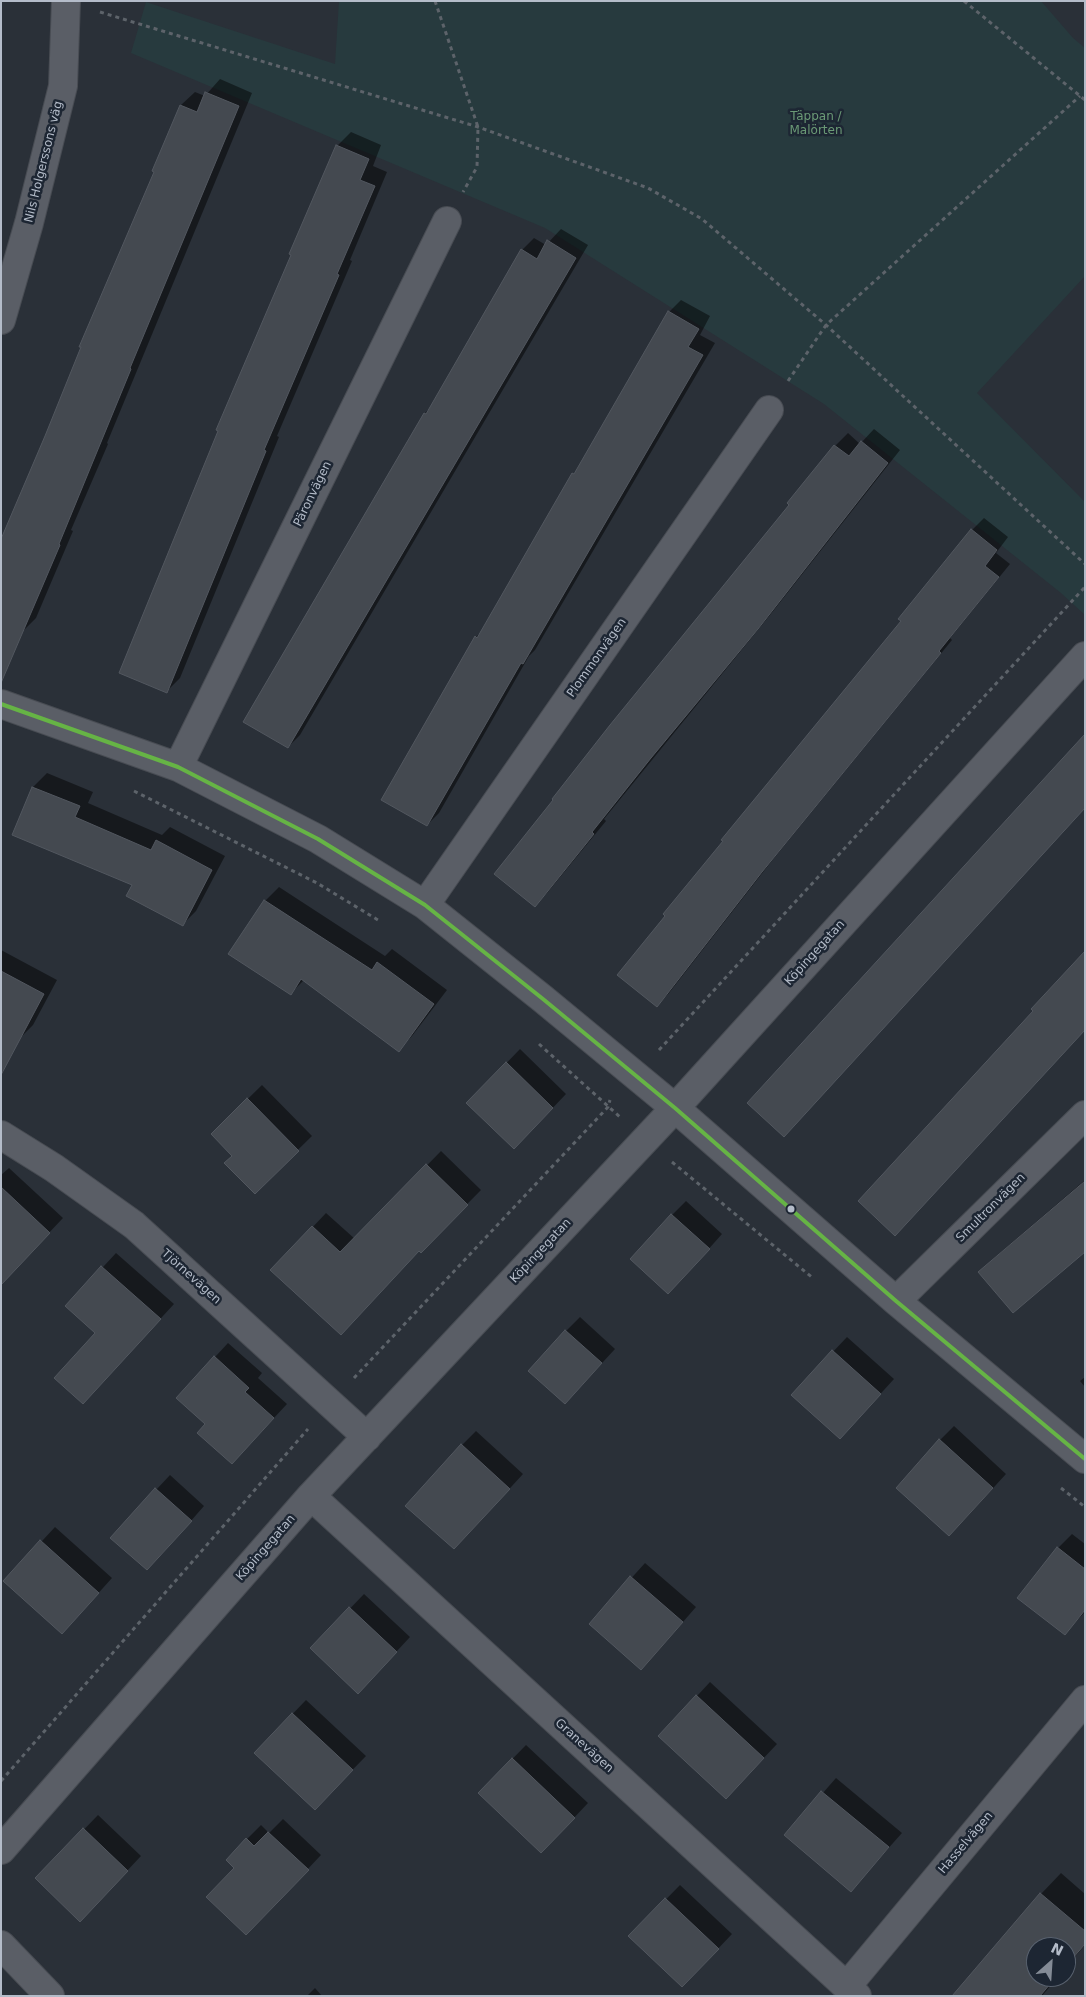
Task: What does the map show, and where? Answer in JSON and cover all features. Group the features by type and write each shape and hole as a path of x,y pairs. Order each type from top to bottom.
{"street":[{"name":"Nils Holgerssons väg","path":"1,320 29,223 63,86 66,1"},
{"name":"Päronvägen","path":"178,767 447,221"},
{"name":"Plommonvägen","path":"425,905 769,410"},
{"name":"Köpingegatan","path":"1,1850 311,1496 675,1108 1085,656"},
{"path":"1,704 178,767 318,839 425,905 675,1108 896,1301 1085,1459"},
{"name":"Smultronvägen","path":"896,1301 1085,1115"},
{"name":"Tjörnevägen","path":"1,1135 54,1168 134,1225 367,1437"},
{"name":"Granevägen","path":"311,1496 852,1991"},
{"name":"Hasselvägen","path":"852,1991 1085,1700"},
{"path":"1,1945 50,1996"}],"path":[{"path":"66,1 478,127 648,188 702,218 826,325 1085,564"},
{"path":"435,1 478,127 477,166 447,221"},
{"path":"964,1 1085,100"},
{"path":"769,410 826,325 1080,96"},
{"path":"1,1781 330,1404 608,1106 621,1063 657,1052 1085,588"},
{"path":"133,790 317,883 382,923"},
{"path":"534,1040 645,1140 822,1285"},
{"path":"1055,1482 1085,1507"}],"green space":[{"name":"Täppan / Malörten","path":"339,1 1041,1 1073,38 1085,48 1085,276 977,393 1085,502 1085,615 1061,593 824,404 545,228 131,53 146,2 335,64"}],"building":[{"path":"205,92 239,106 130,368 60,545 1,683 1,539 81,347 79,347 154,172 152,171 180,105 197,112"},
{"path":"336,145 369,159 360,180 375,186 264,450 266,451 167,693 119,673 218,431 216,430"},
{"path":"547,240 576,258 288,748 243,722 424,413 426,414 521,249 537,259"},
{"path":"668,311 699,329 688,347 703,355 427,826 381,800 475,636 477,638"},
{"path":"861,441 888,463 758,629 592,832 594,834 535,907 494,874 610,725 789,505 787,503 834,445 849,456"},
{"path":"971,529 997,550 985,566 999,577 939,651 941,653 762,872 657,1007 617,975 665,916 663,914 723,841 721,840 901,621 898,619"},
{"path":"1085,734 1085,808 784,1137 747,1103"},
{"path":"32,787 80,806 75,817 151,850 156,840 212,870 183,926 126,896 132,885 12,835"},
{"path":"264,900 372,970 377,962 434,1004 399,1052 301,979 291,995 228,954"},
{"path":"1085,951 1085,1030 895,1236 858,1201 1033,1011 1031,1009"},
{"path":"1,971 44,994 1,1075"},
{"path":"506,1062 553,1108 514,1149 466,1103"},
{"path":"247,1098 299,1151 255,1194 224,1163 232,1156 211,1134"},
{"path":"426,1164 468,1205 421,1253 419,1251 341,1335 270,1270 312,1226 340,1252"},
{"path":"1085,1181 1085,1252 1013,1313 978,1272"},
{"path":"1,1187 50,1233 1,1285"},
{"path":"671,1214 710,1249 668,1294 630,1259"},
{"path":"101,1266 161,1319 83,1404 54,1378 95,1333 65,1306"},
{"path":"565,1330 602,1363 565,1404 528,1371"},
{"path":"832,1350 881,1394 840,1439 791,1395"},
{"path":"214,1356 249,1388 245,1392 274,1418 232,1464 197,1433 205,1424 176,1398"},
{"path":"939,1439 993,1488 949,1536 896,1488"},
{"path":"461,1444 510,1489 454,1549 405,1506"},
{"path":"155,1488 192,1521 147,1570 110,1538"},
{"path":"40,1540 99,1593 62,1634 3,1581"},
{"path":"1057,1547 1085,1569 1085,1610 1065,1635 1017,1598"},
{"path":"630,1576 683,1622 641,1670 589,1624"},
{"path":"349,1607 397,1652 358,1694 310,1648"},
{"path":"696,1695 764,1758 726,1799 658,1736"},
{"path":"292,1713 353,1770 315,1810 254,1753"},
{"path":"512,1758 575,1818 541,1853 478,1793"},
{"path":"821,1791 889,1847 851,1892 784,1835"},
{"path":"83,1828 128,1871 80,1922 35,1878"},
{"path":"268,1832 309,1870 246,1935 206,1897 234,1868 226,1860 246,1838 254,1846"},
{"path":"1040,1893 1085,1931 1085,1944 1076,1954 1076,1937 1026,1937 1026,1987 1048,1987 1040,1996 952,1996"},
{"path":"665,1898 719,1949 682,1987 628,1936"}],"transit line":[{"path":"1,704 178,767 318,839 425,905 675,1108 896,1301 1085,1459"}]}
